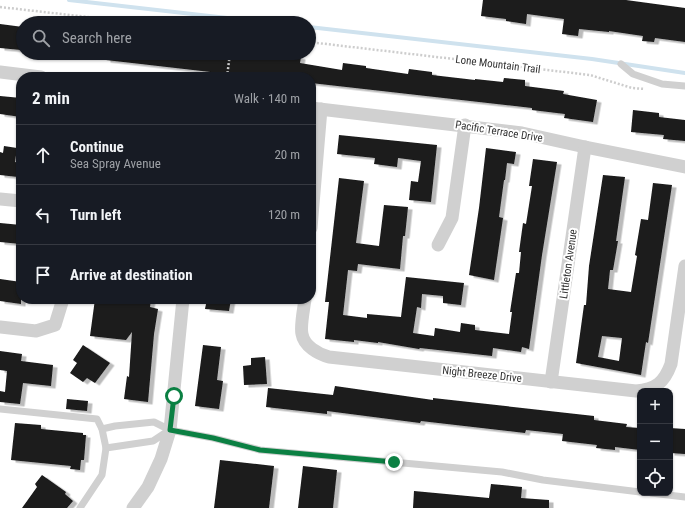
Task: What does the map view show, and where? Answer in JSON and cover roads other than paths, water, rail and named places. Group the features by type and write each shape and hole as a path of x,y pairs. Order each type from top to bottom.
{"street":[{"path":"0,72 16,74"},
{"name":"Pacific Terrace Drive","path":"316,108 522,133 685,167"},
{"path":"438,246 452,218 465,125"},
{"name":"Littleton Avenue","path":"551,382 585,147"},
{"path":"0,199 16,201"},
{"name":"Night Breeze Drive","path":"305,304 302,334 308,345 318,354 329,357 636,391 648,390 667,376 671,364 685,266"},
{"path":"0,327 36,331 55,325 61,304"},
{"path":"133,508 148,487 161,459 170,430 183,304"}],"lane":[{"path":"621,64 632,74 662,84 685,86"},
{"path":"0,409 97,419 102,429 106,448 102,475 80,508"},
{"path":"102,429 115,426 154,422 170,430 213,438 260,450 502,472 543,480 637,492"},
{"path":"106,448 153,441 170,430"},
{"path":"673,496 685,497"}],"waterway":[{"path":"69,0 210,16"},
{"path":"316,28 592,59 685,73"}]}
